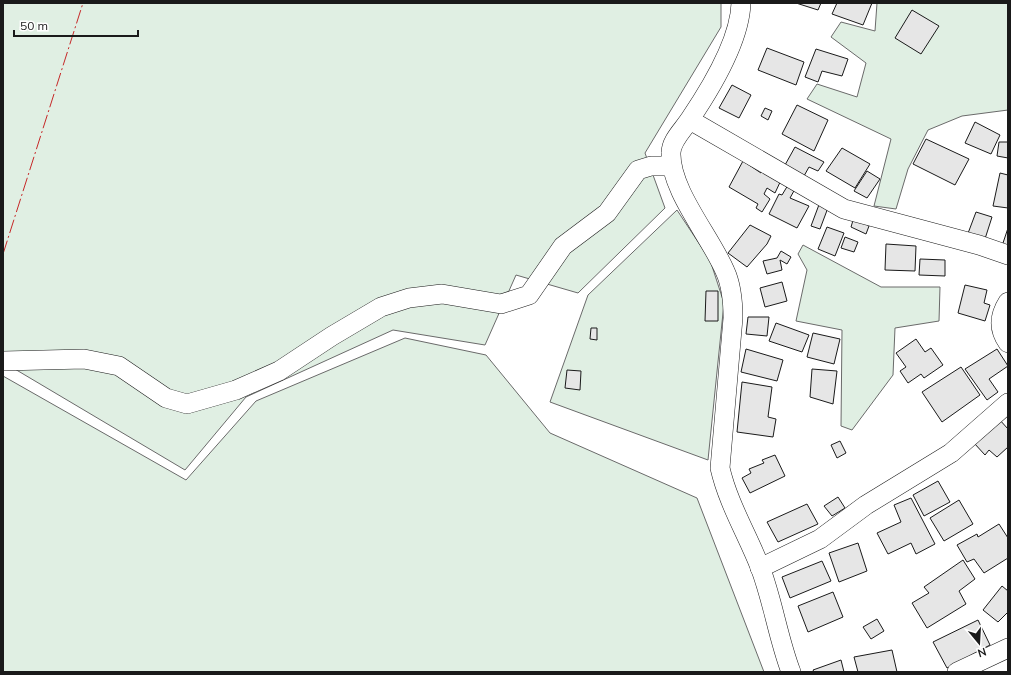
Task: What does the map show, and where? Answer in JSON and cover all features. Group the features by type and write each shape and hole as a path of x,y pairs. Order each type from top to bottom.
{"street":[{"path":"741,3 740,14 731,42 714,81 690,120 677,137 671,150 671,166 678,186 726,272 732,293 734,318 720,468 725,490 760,568 784,655 791,672"},
{"path":"690,120 844,209 979,245 1008,255"},
{"path":"3,361 84,359 119,366 166,398 187,404 236,390 279,371 332,336 381,307 402,300 442,294 501,304 529,295 563,246 607,213 638,170 651,166 671,166"},
{"path":"1008,302 1000,319 1002,335 1008,343"},
{"path":"760,568 820,539 866,505 951,453 1008,403"},
{"path":"957,672 1008,648"}],"green space":[{"path":"3,3 721,3 721,27 645,153 665,208 578,293 516,275 485,345 393,330 246,397 185,470 3,362"},
{"path":"877,3 1008,3 1008,110 962,116 928,130 908,169 896,209 874,206 891,139 807,99 817,84 857,97 866,63 831,37 841,22 875,31"},
{"path":"677,210 710,260 724,303 708,460 550,402 588,295"},
{"path":"803,245 881,287 940,287 939,321 895,328 893,375 852,430 841,426 842,330 796,321 807,270 798,254"},
{"path":"405,338 486,355 550,433 697,498 764,672 3,672 3,376 186,480 256,401"}],"building":[{"path":"796,3 821,3 818,10"},
{"path":"837,3 872,3 863,25 832,14"},
{"path":"912,10 939,26 921,54 895,38"},
{"path":"767,48 804,62 796,85 758,70"},
{"path":"816,49 848,59 842,76 822,71 818,82 805,77"},
{"path":"732,85 751,95 739,118 719,108"},
{"path":"797,105 828,120 814,151 782,134"},
{"path":"765,108 772,111 768,120 761,116"},
{"path":"975,122 1000,135 991,154 965,143"},
{"path":"926,139 969,159 955,185 913,164"},
{"path":"999,142 1008,142 1008,158 997,156"},
{"path":"795,147 824,162 818,171 809,167 804,176 785,165"},
{"path":"842,148 870,164 855,188 826,171"},
{"path":"743,161 761,173 765,166 782,178 775,193 767,188 764,194 770,199 762,212 756,208 758,204 729,187"},
{"path":"867,171 880,179 867,198 854,191"},
{"path":"1000,173 1008,175 1008,208 993,206"},
{"path":"788,185 795,189 790,198 809,206 797,228 769,214 779,194 782,195"},
{"path":"820,202 829,205 820,229 811,226"},
{"path":"976,212 992,217 984,242 967,236"},
{"path":"854,217 869,226 866,234 851,227"},
{"path":"750,225 771,236 767,244 747,267 728,253"},
{"path":"827,227 844,233 835,256 818,249"},
{"path":"1008,228 1008,248 1002,246"},
{"path":"845,237 858,242 854,252 841,248"},
{"path":"886,244 916,246 915,271 885,270"},
{"path":"781,251 791,257 787,264 780,260 782,270 767,274 763,261 777,258"},
{"path":"920,259 945,260 945,276 919,275"},
{"path":"782,282 787,301 765,307 760,288"},
{"path":"965,285 987,290 984,303 990,305 985,321 958,313"},
{"path":"706,291 718,291 718,321 705,321"},
{"path":"748,317 769,317 767,336 746,334"},
{"path":"776,323 809,335 802,352 769,341"},
{"path":"591,328 597,328 597,340 590,339"},
{"path":"813,333 840,339 834,364 807,357"},
{"path":"916,339 925,352 931,348 943,365 924,378 921,374 908,383 900,371 906,367 896,353"},
{"path":"746,349 783,360 777,381 741,372"},
{"path":"997,349 1008,366 989,379 998,392 987,400 965,369"},
{"path":"961,367 980,395 942,422 922,392"},
{"path":"812,369 837,371 833,404 810,397"},
{"path":"567,370 581,371 580,390 565,388"},
{"path":"742,382 772,387 768,417 776,419 773,437 737,432"},
{"path":"999,419 1008,429 1008,447 997,457 989,450 985,455 974,443"},
{"path":"840,441 846,453 837,458 831,445"},
{"path":"775,455 785,476 750,493 742,478 751,473 749,469 764,463 762,460"},
{"path":"938,481 950,502 924,516 913,495"},
{"path":"838,497 845,508 832,516 824,506"},
{"path":"911,498 935,544 916,554 911,543 888,554 877,533 901,522 894,505"},
{"path":"959,500 973,524 944,541 930,518"},
{"path":"807,504 818,524 778,542 767,522"},
{"path":"999,524 1008,538 1008,558 984,573 974,559 967,562 957,545 977,534 978,537"},
{"path":"858,543 867,571 839,582 829,553"},
{"path":"963,560 975,579 959,591 966,604 927,628 912,603 929,593 924,587"},
{"path":"822,561 831,581 790,598 782,577"},
{"path":"1002,586 1008,591 1008,612 998,622 983,610"},
{"path":"833,592 843,617 808,632 798,606"},
{"path":"877,619 884,631 871,639 863,627"},
{"path":"978,620 990,645 947,668 933,642"},
{"path":"892,650 897,672 858,672 854,657"},
{"path":"841,660 844,672 814,672 813,670"}],"power":[{"path":"3,254 83,3"}]}
